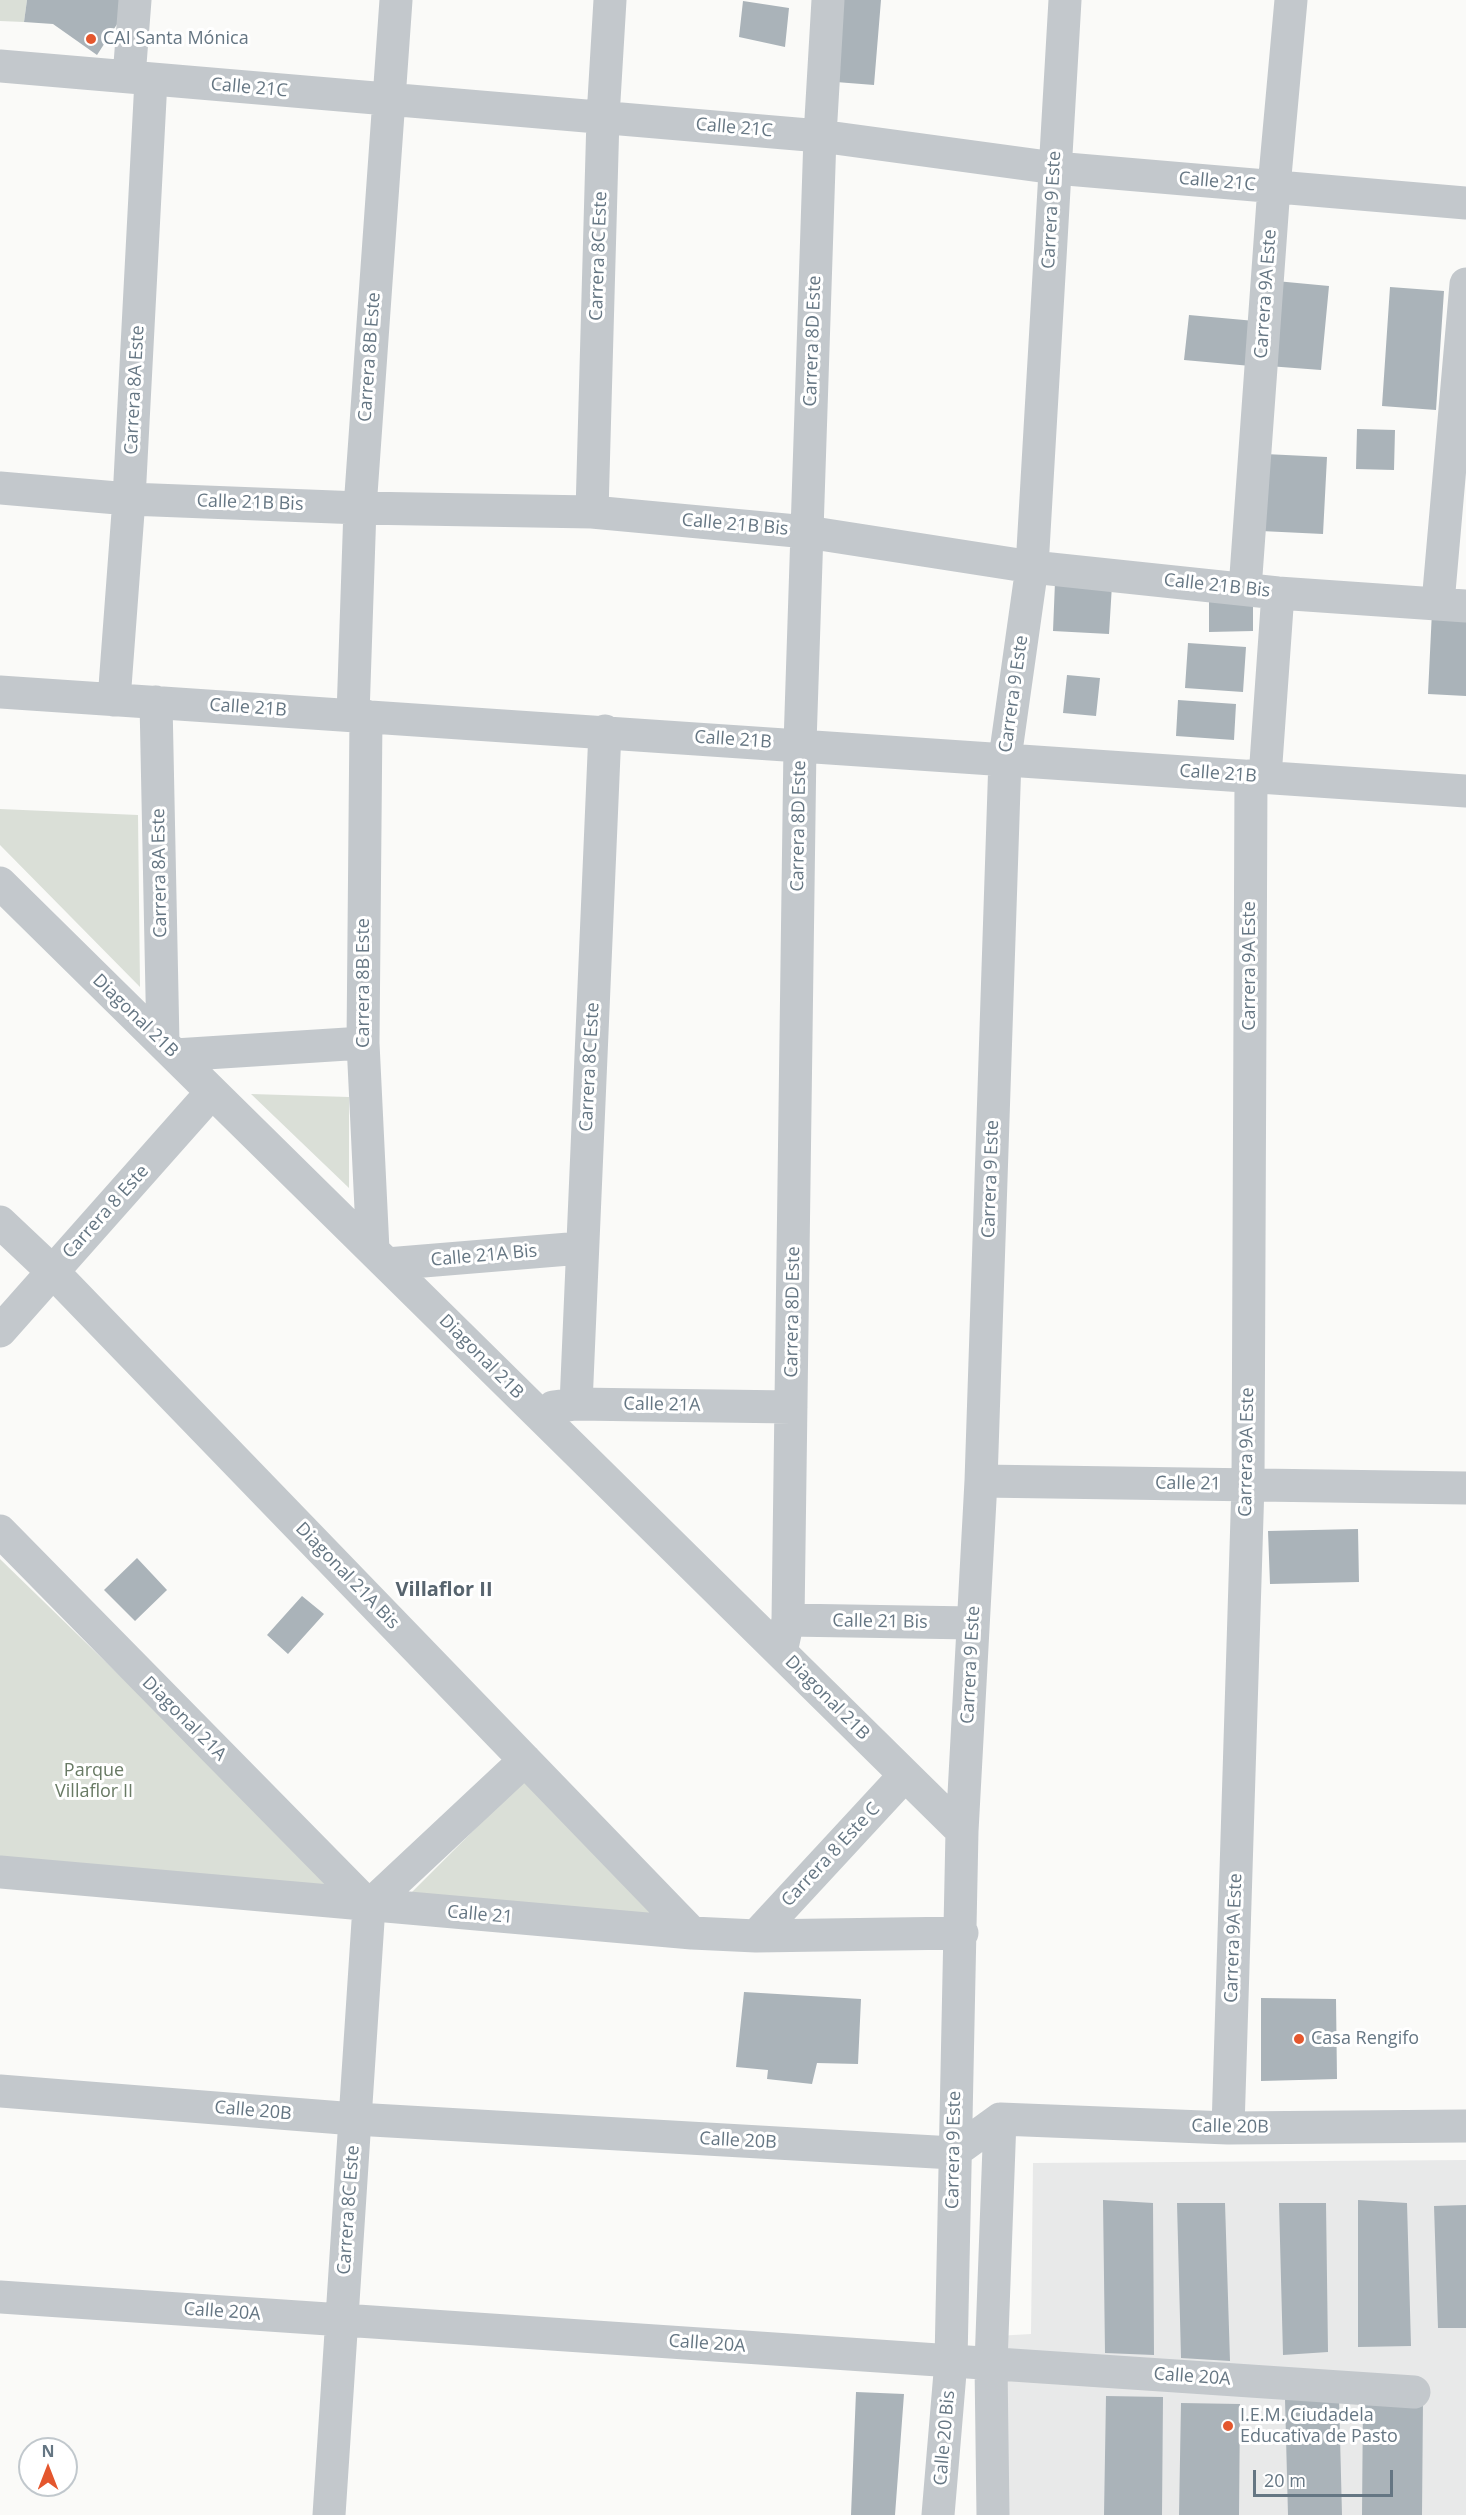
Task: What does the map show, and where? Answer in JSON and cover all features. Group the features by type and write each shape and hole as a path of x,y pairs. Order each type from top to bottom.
{"street":[{"name":"Carrera 8A Este","path":"114,700 129,499 140,79 135,0"},
{"name":"Carrera 8B Este","path":"380,1257 363,1042 359,715 360,508 387,100 396,0"},
{"name":"Carrera 8C Este","path":"592,512 603,117 609,0"},
{"name":"Carrera 8D Este","path":"781,1653 788,1620 800,744 820,136 828,0"},
{"name":"Carrera 9 Este","path":"951,2361 953,2153 962,1932 962,1831 981,1481 1005,758 1032,567 1065,0"},
{"name":"Carrera 9A Este","path":"1245,589 1290,0"},
{"name":"Calle 21C","path":"0,66 820,136 1054,168 1466,203"},
{"path":"1452,605 1466,284"},
{"name":"Calle 21B Bis","path":"0,488 129,499 360,508 592,512 807,532 1032,567 1278,593 1452,605"},
{"name":"Carrera 9A Este","path":"1228,2128 1248,1484 1258,777 1278,593"},
{"name":"Calle 21B","path":"0,692 800,744 1466,791"},
{"name":"Carrera 8A Este","path":"156,702 169,1049"},
{"name":"Carrera 8C Este","path":"576,1404 605,731"},
{"name":"Diagonal 21B","path":"0,883 962,1831"},
{"path":"169,1049 363,1042"},
{"name":"Carrera 8 Este","path":"0,1331 212,1092"},
{"name":"Diagonal 21A Bis","path":"0,1222 53,1272 692,1933"},
{"name":"Calle 21A Bis","path":"380,1257 581,1248"},
{"name":"Calle 21A","path":"534,1409 576,1404 791,1407"},
{"name":"Calle 21","path":"981,1481 1466,1488"},
{"name":"Diagonal 21A","path":"0,1531 369,1906"},
{"name":"Calle 21 Bis","path":"788,1620 973,1623"},
{"path":"369,1906 525,1760"},
{"name":"Carrera 8 Este C","path":"756,1936 905,1775"},
{"name":"Calle 21","path":"0,1872 692,1933 756,1936 962,1932"},
{"name":"Carrera 8C Este","path":"329,2515 369,1906"},
{"name":"Calle 20B","path":"0,2091 355,2119 953,2153"},
{"path":"953,2153 1000,2119"},
{"path":"993,2515 991,2364 1000,2119"},
{"name":"Calle 20B","path":"1000,2119 1228,2128 1466,2126"},
{"name":"Calle 20A","path":"0,2297 1414,2392"},
{"name":"Calle 20 Bis","path":"938,2515 951,2361"}],"shaded area":[{"name":"I.E.M. Ciudadela Educativa de Pasto","path":"1466,2160 1466,2515 984,2515 996,2336 1031,2334 1033,2163"}],"green space":[{"path":"0,0 27,0 24,22 0,21"},
{"path":"0,809 138,815 140,987 0,845"},
{"path":"251,1094 349,1097 349,1188"},
{"name":"Parque Villaflor II","path":"0,1559 343,1893 0,1866"},
{"path":"523,1781 676,1927 404,1900"}],"building":[{"name":"CAI Santa Mónica","path":"27,0 125,0 125,12 97,55 53,24 24,22"},
{"path":"843,0 881,0 874,85 836,82"},
{"path":"743,1 789,8 785,47 739,37"},
{"path":"1276,281 1329,286 1321,370 1268,366"},
{"path":"1390,287 1444,291 1436,410 1382,406"},
{"path":"1189,315 1255,321 1251,366 1184,360"},
{"path":"1357,429 1395,430 1394,470 1356,469"},
{"path":"1265,454 1327,457 1323,534 1261,531"},
{"path":"1055,582 1112,585 1109,634 1053,631"},
{"path":"1209,598 1253,598 1253,631 1209,632"},
{"path":"1432,611 1466,613 1466,696 1428,694"},
{"path":"1188,643 1246,647 1243,692 1185,688"},
{"path":"1067,675 1100,678 1096,716 1063,713"},
{"path":"1178,700 1236,704 1234,740 1176,736"},
{"path":"1358,1529 1359,1582 1270,1584 1268,1531"},
{"path":"137,1558 167,1590 135,1621 104,1590"},
{"path":"302,1596 324,1614 288,1654 267,1635"},
{"path":"744,1992 861,1999 858,2064 817,2063 812,2084 767,2079 768,2070 736,2067"},
{"name":"Casa Rengifo","path":"1261,1998 1336,1999 1337,2079 1261,2081"},
{"path":"1103,2200 1153,2203 1154,2355 1105,2353"},
{"path":"1358,2200 1407,2203 1411,2346 1358,2347"},
{"path":"1177,2203 1225,2203 1230,2361 1181,2358"},
{"path":"1279,2203 1326,2203 1328,2352 1283,2355"},
{"path":"1466,2205 1466,2328 1438,2328 1434,2206"},
{"path":"856,2392 904,2394 895,2515 851,2515"},
{"path":"1106,2396 1163,2397 1162,2515 1104,2515"},
{"path":"1339,2397 1342,2515 1288,2515 1285,2399"},
{"path":"1363,2399 1423,2399 1422,2515 1362,2515"},
{"path":"1181,2403 1240,2404 1239,2515 1179,2515"}],"place":[{"name":"CAI Santa Mónica","path":"91,39"},
{"name":"Casa Rengifo","path":"1299,2039"},
{"name":"I.E.M. Ciudadela Educativa de Pasto","path":"1228,2426"}],"district":[{"name":"Villaflor II","path":"444,1590"}]}
